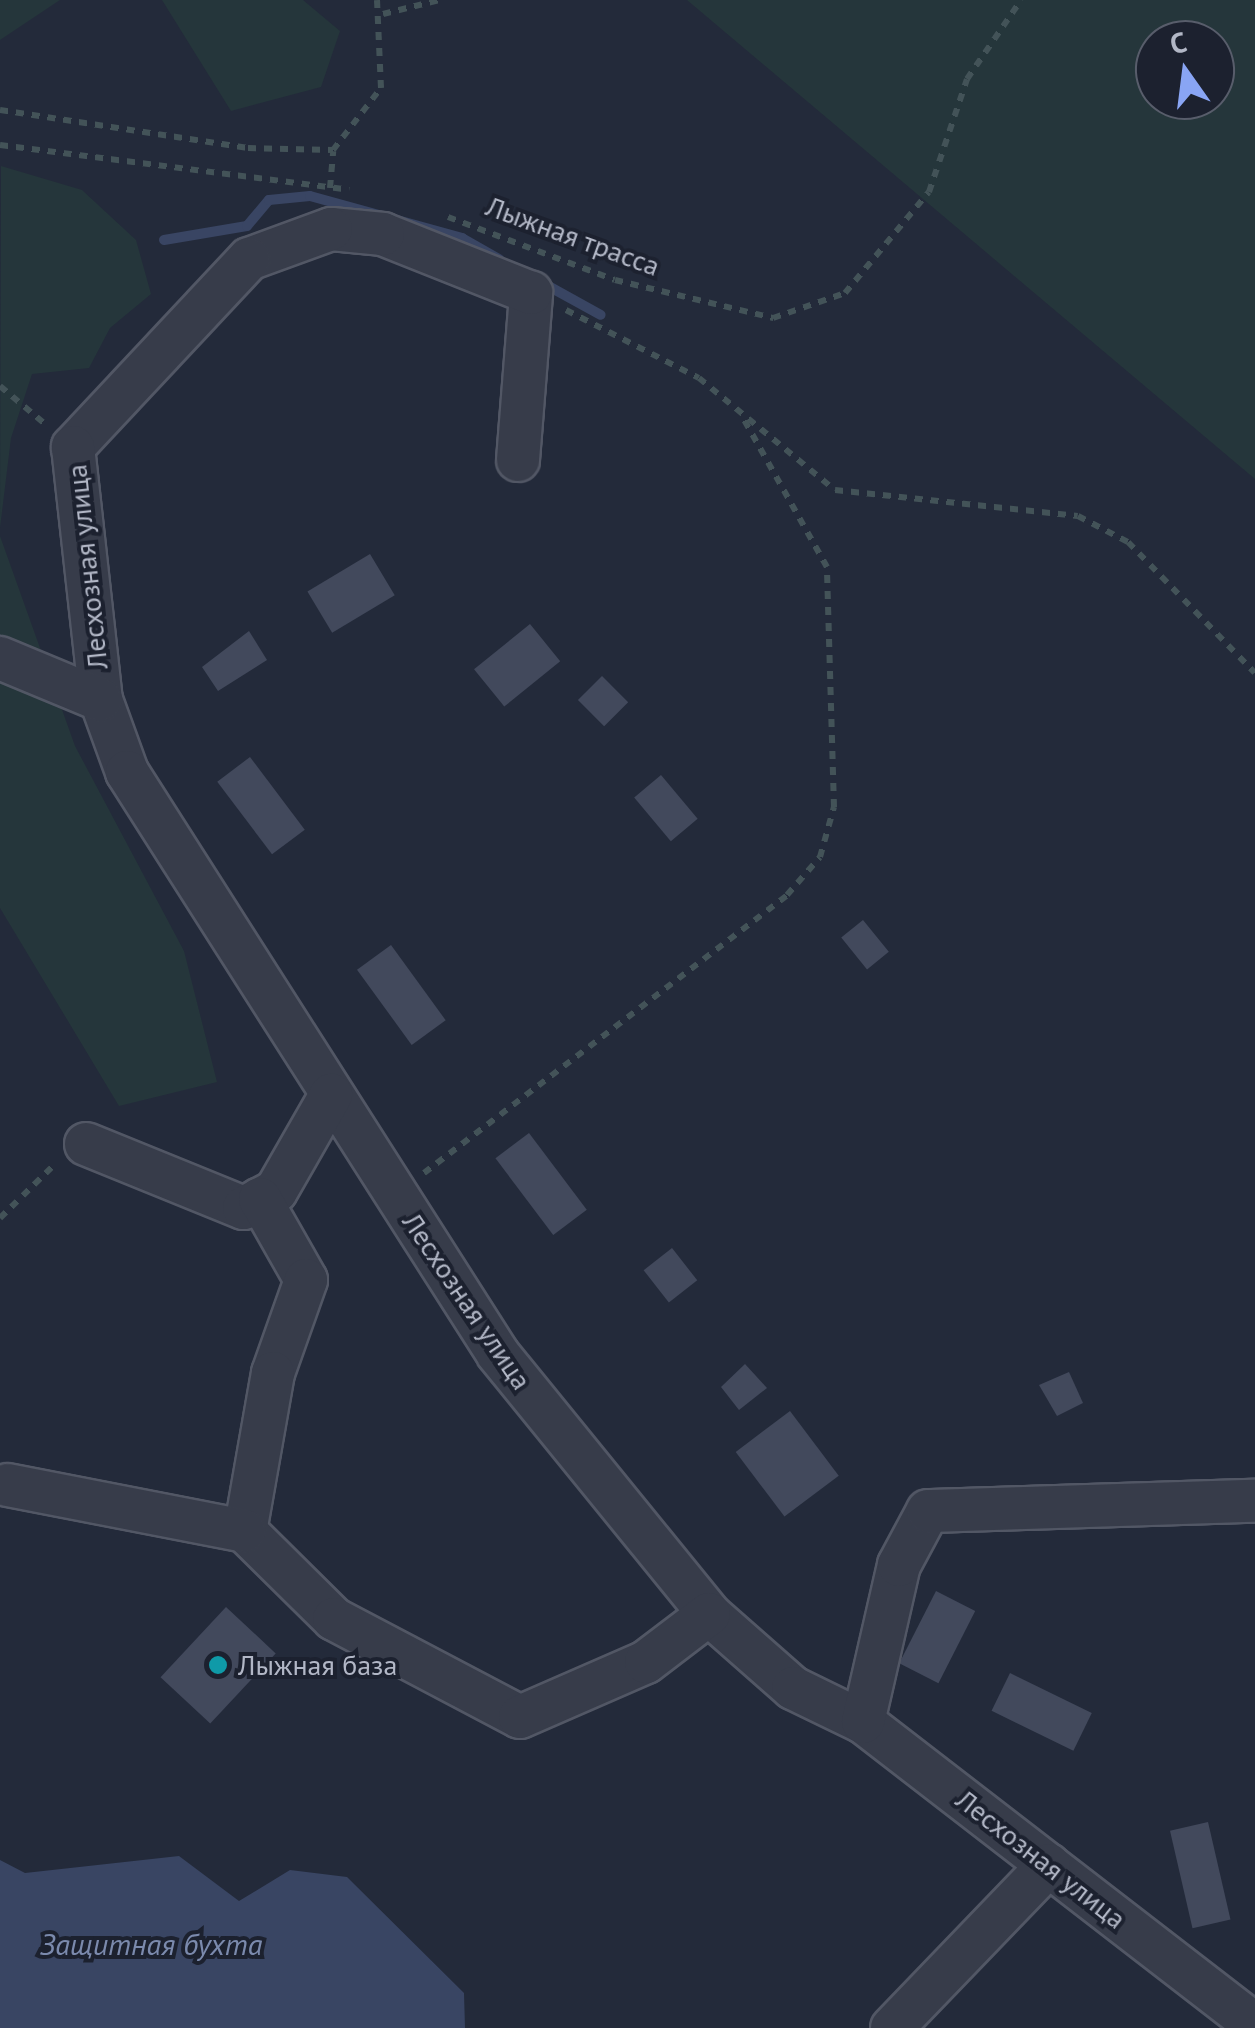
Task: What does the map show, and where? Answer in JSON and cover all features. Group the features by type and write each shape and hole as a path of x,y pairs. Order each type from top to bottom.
{"street":[{"path":"73,447 249,259 331,229 384,234 530,293 518,460"},
{"name":"Лесхозная улица","path":"73,447 101,700 127,772 498,1354 710,1614 792,1688 863,1722 1255,2024"},
{"path":"0,658 101,700"},
{"path":"86,1144 198,1195 244,1208 286,1176 330,1095"},
{"path":"245,1531 274,1373 306,1280 260,1199"},
{"path":"8,1485 245,1531 334,1619 520,1717 646,1662 710,1614"},
{"path":"863,1722 899,1565 928,1512 1255,1500"},
{"path":"892,2028 1049,1865"}],"path":[{"path":"0,110 248,148 334,150 381,88 382,14 377,0"},
{"path":"382,14 439,0"},
{"name":"Лыжная трасса","path":"436,214 615,280 772,318 845,293 929,192 967,80 1021,0"},
{"path":"0,145 366,195"},
{"path":"530,293 699,378 835,490 1078,516 1128,542 1255,672"},
{"path":"0,386 73,447"},
{"path":"395,1194 788,895 820,858 834,807 827,567 742,416"},
{"path":"0,1218 86,1144"}],"shaded area":[{"path":"0,0 60,0 0,40"},
{"path":"162,0 303,0 340,31 321,87 231,111"},
{"path":"687,0 1255,0 1255,479"},
{"path":"1,166 82,190 136,240 151,294 110,328 89,368 32,374 11,438 0,528"},
{"path":"0,536 75,746 184,951 217,1082 119,1106 0,908"}],"water":[{"name":"Защитная бухта","path":"179,1856 239,1901 290,1870 347,1877 464,1993 465,2028 0,2028 0,1860 25,1873"}],"building":[{"path":"370,554 395,595 332,633 307,592"},
{"path":"530,624 560,661 504,707 474,669"},
{"path":"249,631 267,660 218,691 202,667"},
{"path":"602,676 628,702 604,726 578,700"},
{"path":"250,757 305,830 272,854 217,782"},
{"path":"661,775 698,819 671,841 634,797"},
{"path":"863,920 889,952 867,969 841,938"},
{"path":"391,945 446,1020 412,1045 357,970"},
{"path":"529,1133 587,1210 553,1235 495,1158"},
{"path":"672,1248 697,1280 669,1302 644,1270"},
{"path":"745,1364 767,1388 739,1410 721,1387"},
{"path":"1069,1372 1083,1403 1057,1416 1039,1385"},
{"path":"790,1411 839,1476 784,1517 736,1452"},
{"path":"936,1591 975,1611 938,1683 899,1663"},
{"name":"Лыжная база","path":"226,1607 276,1653 210,1724 161,1677"},
{"path":"1010,1673 1092,1713 1073,1751 992,1711"},
{"path":"1208,1822 1230,1919 1192,1928 1170,1831"}],"waterway":[{"path":"164,240 247,226 269,200 310,196 462,238 499,259"},
{"path":"541,282 601,315"}],"place":[{"name":"Лыжная база","path":"218,1665"}]}
